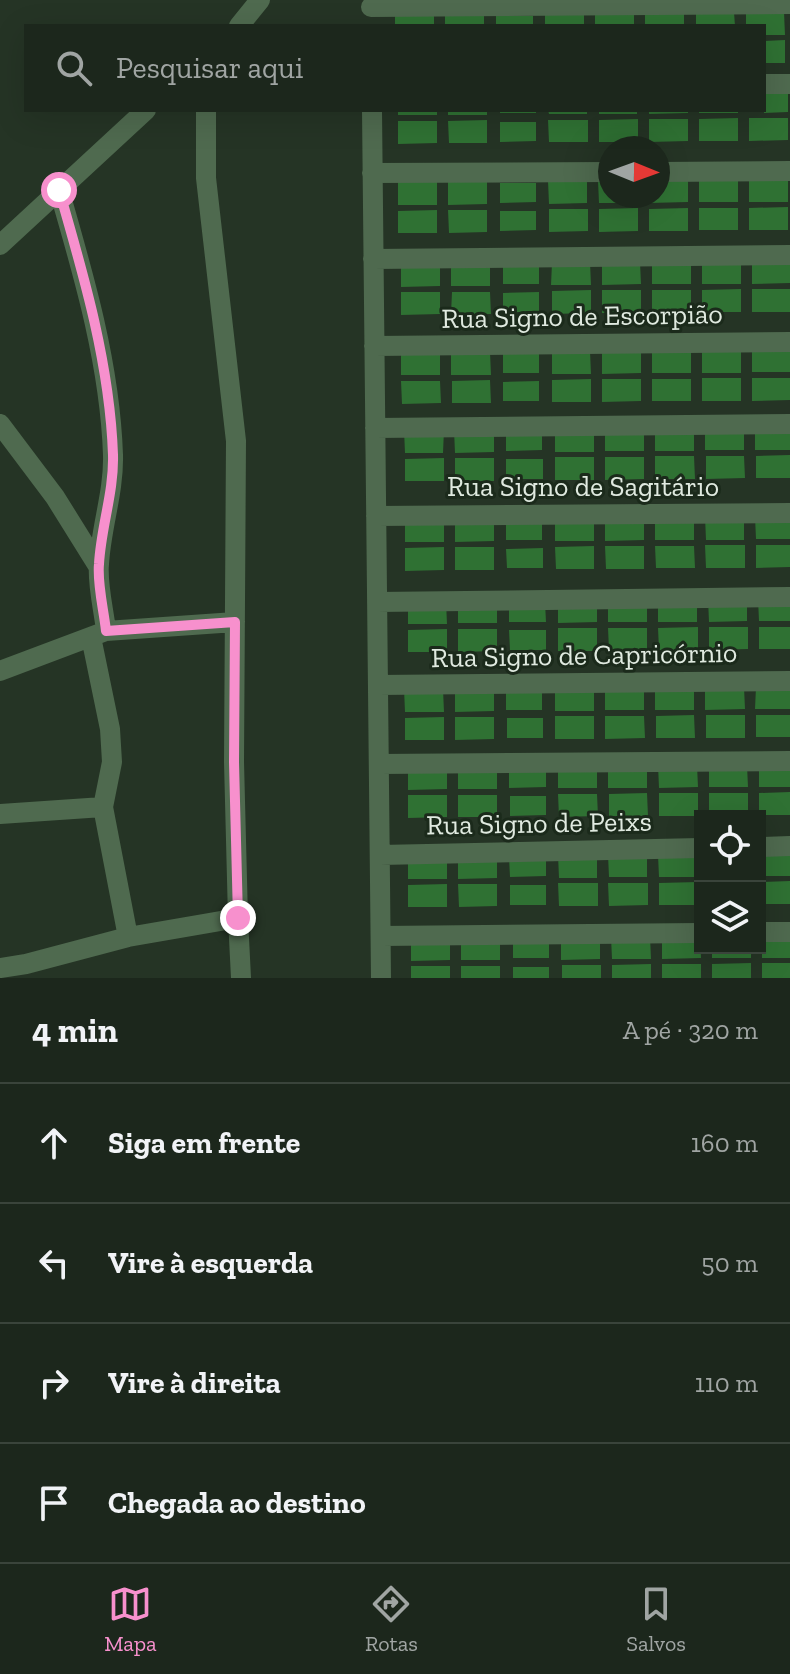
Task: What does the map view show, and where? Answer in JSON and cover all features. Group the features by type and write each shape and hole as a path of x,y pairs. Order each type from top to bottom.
{"street":[{"path":"241,24 260,0"},
{"path":"371,11 790,4"},
{"path":"766,84 790,84"},
{"path":"0,245 144,112"},
{"path":"206,112 206,178 236,441 234,762 241,978"},
{"path":"372,112 381,978"},
{"path":"670,172 790,171"},
{"path":"372,173 598,172"},
{"path":"59,190 86,284 107,389 113,456 110,500 98,566 99,634 112,762 103,807 128,937"},
{"path":"373,259 790,255"},
{"name":"Rua Signo de Escorpião","path":"374,346 790,342"},
{"path":"0,424 55,497 98,566"},
{"path":"375,428 790,424"},
{"name":"Rua Signo de Sagitário","path":"376,516 790,513"},
{"path":"377,602 790,597"},
{"path":"0,671 99,634 235,622"},
{"name":"Rua Signo de Capricórnio","path":"378,685 790,681"},
{"path":"379,764 790,761"},
{"path":"0,814 103,807"},
{"path":"766,847 790,846"},
{"name":"Rua Signo de Peixs","path":"380,855 694,848"},
{"path":"0,968 27,971 128,937 238,918"},
{"path":"766,932 790,932"},
{"path":"381,936 694,933"}],"building":[{"path":"734,12 735,24 696,24 696,13"},
{"path":"784,12 785,35 766,35 766,24 746,24 746,13"},
{"path":"645,13 684,13 684,24 645,24"},
{"path":"545,14 584,14 584,24 545,24"},
{"path":"595,14 634,14 634,24 595,24"},
{"path":"395,15 434,15 434,24 395,24"},
{"path":"445,15 484,15 484,24 445,24"},
{"path":"496,16 533,16 533,24 496,24"},
{"path":"785,40 785,63 766,63 766,41"},
{"path":"766,90 788,90 788,112 764,113"},
{"path":"398,112 437,112 437,115 398,115"},
{"path":"448,112 487,112 487,115 448,115"},
{"path":"548,112 587,112 587,114"},
{"path":"599,112 637,112 637,114"},
{"path":"649,112 688,112 688,113"},
{"path":"738,118 738,141 699,141 699,119"},
{"path":"749,118 788,118 788,140 749,141"},
{"path":"638,119 638,136 599,136 599,120"},
{"path":"649,119 688,119 688,141 670,141 670,136 649,136"},
{"path":"487,120 487,143 449,143 448,121"},
{"path":"548,120 588,120 588,142 549,142"},
{"path":"398,121 437,121 437,143 398,144"},
{"path":"500,122 536,122 536,141 500,142"},
{"path":"749,179 788,179 788,202 749,202"},
{"path":"670,180 688,180 688,202 670,202"},
{"path":"699,180 738,180 738,202 699,202"},
{"path":"548,181 587,181 587,203 549,204"},
{"path":"398,182 437,182 437,205 398,205"},
{"path":"448,182 487,182 487,204 448,205"},
{"path":"500,183 536,183 536,202 500,203"},
{"path":"788,207 788,230 749,230 749,208"},
{"path":"638,208 638,231 599,232 599,209"},
{"path":"688,208 688,231 649,231 649,209"},
{"path":"699,208 738,208 738,230 699,230"},
{"path":"549,209 588,209 588,231 549,232"},
{"path":"437,210 437,233 398,233 398,211"},
{"path":"448,210 487,210 487,232 449,233"},
{"path":"500,211 536,211 536,230 500,231"},
{"path":"702,261 741,261 741,284 702,284"},
{"path":"752,261 790,261 790,283 752,284"},
{"path":"590,262 591,285 551,285 552,263"},
{"path":"602,262 640,262 641,284 602,285"},
{"path":"652,262 691,262 691,284 652,284"},
{"path":"490,263 490,286 451,286 451,264"},
{"path":"401,264 440,264 440,286 401,287"},
{"path":"539,264 539,284 503,284 503,265"},
{"path":"741,289 741,312 702,312 702,290"},
{"path":"752,289 790,289 790,312 752,312"},
{"path":"591,290 591,313 552,314 552,291"},
{"path":"602,290 641,290 641,313 602,313"},
{"path":"652,290 691,290 691,312 652,313"},
{"path":"401,292 440,292 440,314 401,315"},
{"path":"452,292 490,292 491,314 451,314"},
{"path":"539,292 539,312 503,312 503,293"},
{"path":"691,350 691,373 652,373 652,351"},
{"path":"702,350 741,350 741,373 702,373"},
{"path":"752,350 790,350 790,372 752,372"},
{"path":"552,351 590,351 591,374 552,374"},
{"path":"602,351 641,351 641,373 602,374"},
{"path":"451,352 490,352 491,375 451,375"},
{"path":"401,353 440,353 440,375 401,375"},
{"path":"503,353 539,353 539,373 503,373"},
{"path":"702,378 741,378 741,401 702,401"},
{"path":"752,378 790,378 790,400 752,401"},
{"path":"591,379 591,402 552,402 552,380"},
{"path":"602,379 641,379 641,401 602,402"},
{"path":"652,379 691,379 691,401 652,401"},
{"path":"490,380 491,403 452,403 452,381"},
{"path":"401,381 440,381 441,403 402,404"},
{"path":"539,381 539,401 503,401 503,382"},
{"path":"790,427 790,450 755,450 755,428"},
{"path":"644,428 644,451 605,451 605,429"},
{"path":"655,428 694,428 694,451 655,451"},
{"path":"705,428 744,428 744,450 705,450"},
{"path":"555,429 594,429 594,452 555,452"},
{"path":"404,430 444,430 443,453 405,453"},
{"path":"454,430 494,430 494,452 455,453"},
{"path":"506,431 542,431 542,450 506,451"},
{"path":"790,455 790,478 756,478 756,456"},
{"path":"655,456 694,456 695,479 655,479"},
{"path":"706,456 744,456 745,478 706,479"},
{"path":"555,457 594,457 594,480 555,480"},
{"path":"605,457 644,457 644,479 605,480"},
{"path":"444,458 444,481 405,481 405,459"},
{"path":"455,458 494,458 494,481 455,481"},
{"path":"506,459 543,459 543,479 506,479"},
{"path":"694,517 694,540 655,540 655,518"},
{"path":"705,517 744,517 744,540 706,540"},
{"path":"755,517 790,517 790,539 756,539"},
{"path":"555,518 594,518 594,541 555,541"},
{"path":"605,518 644,518 644,540 605,541"},
{"path":"444,519 444,542 405,542 405,520"},
{"path":"455,519 494,519 494,541 455,542"},
{"path":"506,520 542,520 542,540 506,540"},
{"path":"705,545 745,545 745,568 706,568"},
{"path":"756,545 790,545 790,567 756,568"},
{"path":"594,546 594,569 556,569 555,547"},
{"path":"605,546 644,546 644,569 606,569"},
{"path":"655,546 694,546 695,568 656,568"},
{"path":"444,547 444,570 405,571 405,548"},
{"path":"455,547 494,547 494,570 455,570"},
{"path":"543,548 543,568 507,568 506,549"},
{"path":"790,598 790,621 759,621 758,599"},
{"path":"658,599 697,599 697,622 658,622"},
{"path":"708,599 747,599 747,621 709,622"},
{"path":"558,600 597,600 597,622 558,623"},
{"path":"608,600 647,600 647,622 608,622"},
{"path":"408,601 446,601 447,624 408,624"},
{"path":"458,601 497,601 497,623 458,623"},
{"path":"509,602 545,602 546,622 509,622"},
{"path":"698,627 698,650 659,650 658,628"},
{"path":"709,627 748,627 748,649 709,650"},
{"path":"759,627 790,627 790,649 759,649"},
{"path":"558,628 597,628 597,651 558,651"},
{"path":"608,628 647,628 647,650 609,650"},
{"path":"447,629 447,652 408,652 408,630"},
{"path":"458,629 497,629 497,651 458,652"},
{"path":"509,630 546,630 546,650 510,650"},
{"path":"790,686 790,709 755,709 756,687"},
{"path":"694,687 694,710 655,710 655,688"},
{"path":"705,687 744,687 745,709 705,710"},
{"path":"555,688 594,688 594,711 555,711"},
{"path":"605,688 644,688 644,710 605,710"},
{"path":"404,689 443,689 444,712 405,712"},
{"path":"455,689 494,689 494,711 455,712"},
{"path":"506,690 542,690 542,710 506,710"},
{"path":"694,715 695,738 656,738 656,716"},
{"path":"706,715 745,715 745,738 706,738"},
{"path":"756,715 790,715 790,737 756,737"},
{"path":"555,716 594,716 594,739 555,739"},
{"path":"605,716 644,716 645,738 605,739"},
{"path":"444,717 444,740 405,740 405,718"},
{"path":"455,717 494,717 494,739 455,740"},
{"path":"507,718 543,718 543,738 507,738"},
{"path":"759,764 790,764 790,787 759,787"},
{"path":"647,765 647,788 608,788 608,766"},
{"path":"658,765 697,765 698,787 659,788"},
{"path":"709,765 747,765 748,787 709,787"},
{"path":"497,766 497,789 458,789 458,767"},
{"path":"558,766 597,766 597,788 558,788"},
{"path":"408,767 447,767 447,789 408,790"},
{"path":"509,768 546,768 546,787 509,788"},
{"path":"790,792 790,815 766,815 766,810 759,810 759,793"},
{"path":"647,793 648,816 609,816 609,794"},
{"path":"659,793 698,793 698,810 694,810 694,816 659,816"},
{"path":"709,793 748,793 748,810 709,810"},
{"path":"558,794 597,794 598,816 559,817"},
{"path":"408,795 447,795 447,817 408,818"},
{"path":"458,795 497,795 497,817 458,817"},
{"path":"510,796 546,796 546,815 510,816"},
{"path":"790,853 790,876 766,876 766,854"},
{"path":"694,854 694,877 659,877 658,855"},
{"path":"558,855 597,855 597,878 559,878"},
{"path":"608,855 647,855 647,877 609,877"},
{"path":"408,856 447,856 447,879 408,879"},
{"path":"458,856 497,856 497,878 458,879"},
{"path":"509,857 546,857 546,876 510,877"},
{"path":"790,881 790,904 766,904 766,882"},
{"path":"694,882 694,905 659,905 659,883"},
{"path":"558,883 598,883 598,906 559,906"},
{"path":"608,883 648,883 648,905 609,906"},
{"path":"447,884 447,907 408,907 408,885"},
{"path":"458,884 497,884 497,906 459,907"},
{"path":"510,885 546,885 546,905 510,905"},
{"path":"766,935 790,935 790,958 762,958 762,954 766,954"},
{"path":"600,936 600,959 561,960 561,937"},
{"path":"650,936 651,959 612,959 611,937"},
{"path":"662,936 694,936 694,954 701,954 701,958 662,959"},
{"path":"411,938 450,938 450,960 411,961"},
{"path":"461,938 500,938 500,960 461,960"},
{"path":"549,938 549,958 513,958 513,939"},
{"path":"712,954 751,954 751,958 712,958"},
{"path":"751,963 751,978 712,978 712,964"},
{"path":"762,963 790,963 790,978 762,978"},
{"path":"651,964 651,978 612,978 612,965"},
{"path":"662,964 701,964 701,978 662,978"},
{"path":"562,965 601,965 601,978 562,978"},
{"path":"411,966 450,966 450,978 411,978"},
{"path":"461,966 500,966 500,978 461,978"},
{"path":"513,967 549,967 549,978 513,978"}],"route":[{"path":"59,190 86,284 107,389 113,456 110,500 98,566 106,631 235,622 234,762 238,918"}]}
